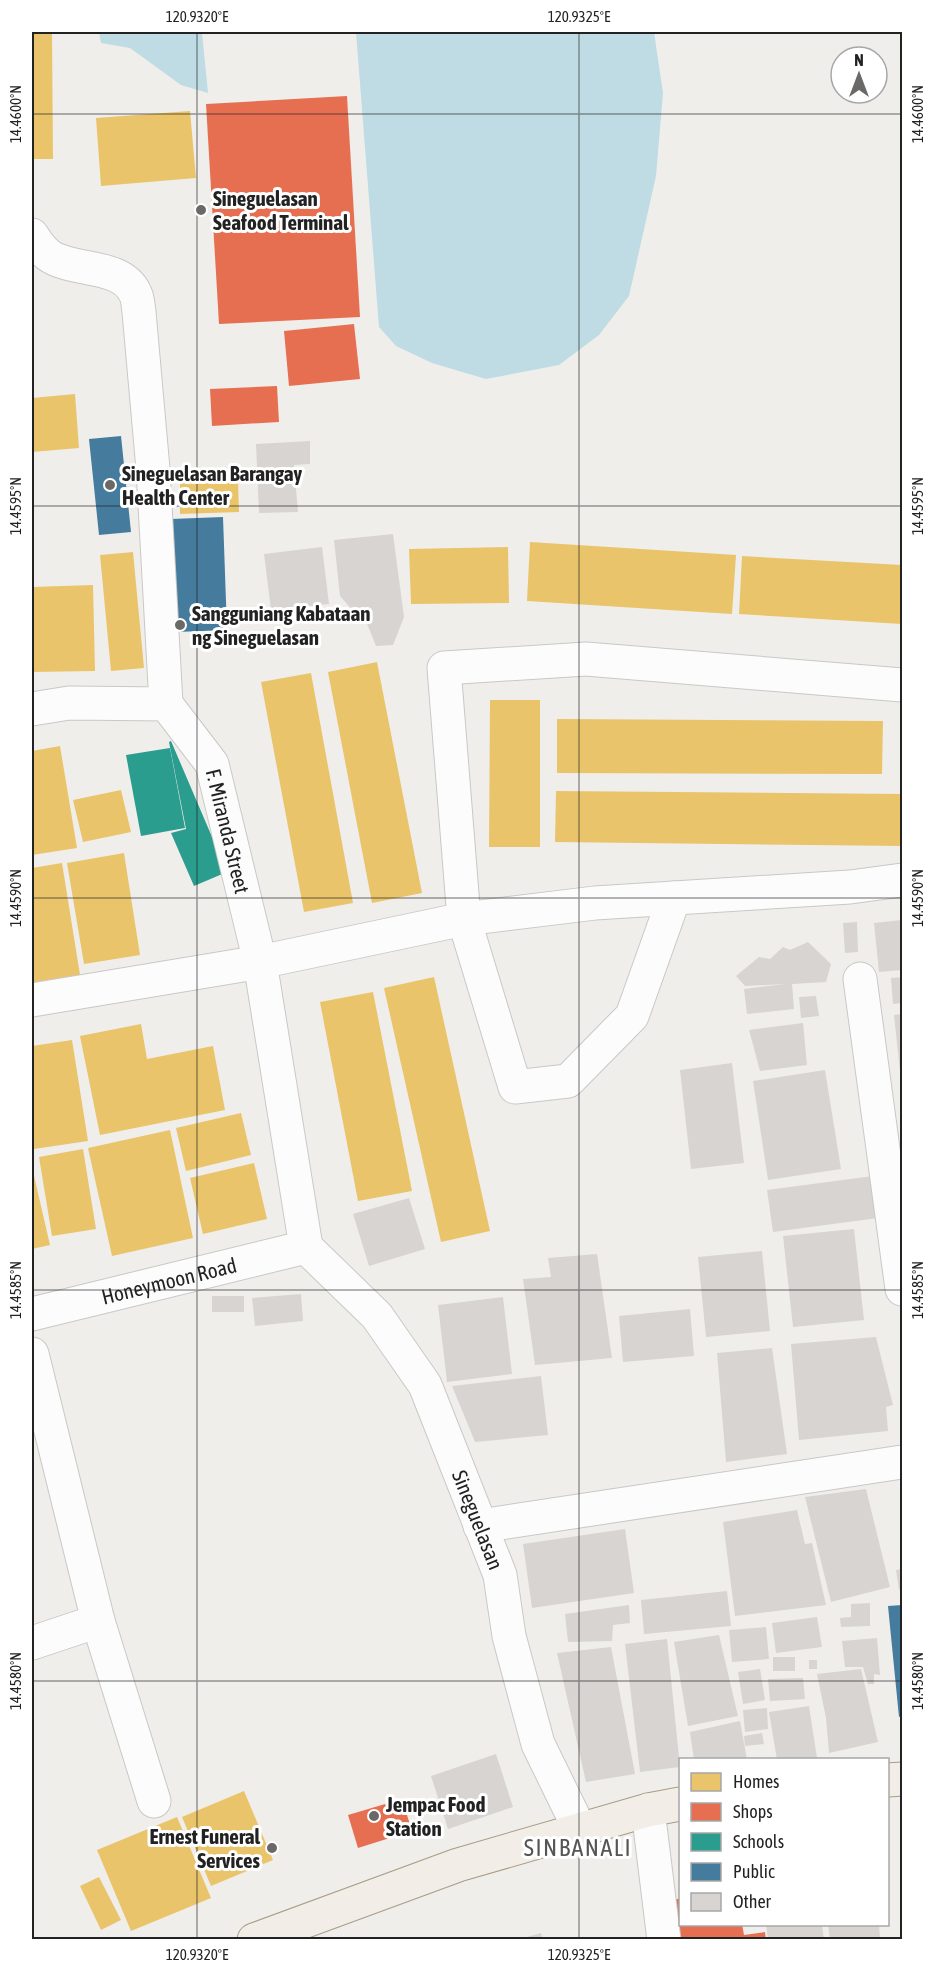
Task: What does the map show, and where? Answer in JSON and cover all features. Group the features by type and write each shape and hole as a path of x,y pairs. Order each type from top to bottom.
{"main road":[{"path":"254,1940 458,1865 648,1810 679,1804"}],"street":[{"path":"32,236 42,250 54,259 122,278 135,293 139,312 153,469 166,704 69,703 32,709"},
{"path":"674,898 632,1016 568,1081 515,1087 464,919 444,668 586,659 903,685"},
{"name":"F. Miranda Street","path":"166,704 212,764 260,962 306,1247"},
{"path":"32,1000 260,962 464,919 595,903 850,887 903,880"},
{"path":"860,979 903,1289"},
{"name":"Honeymoon Road","path":"32,1314 306,1247"},
{"name":"Sineguelasan","path":"306,1247 376,1316 425,1384 500,1575 509,1636 538,1744 580,1830"},
{"path":"32,1354 98,1621 154,1801"},
{"path":"480,1526 903,1462"},
{"path":"32,1643 98,1621"},
{"path":"648,1810 664,1940"}],"water":[{"path":"99,32 208,32 202,33 208,93 181,85 130,48 101,43"},
{"path":"356,32 654,32 663,93 656,176 629,296 599,335 559,365 486,379 432,363 396,346 379,327"}],"building: Homes":[{"path":"32,32 52,32 53,159 32,159"},
{"path":"190,111 196,178 101,186 96,118"},
{"path":"75,394 79,448 32,452 32,398"},
{"path":"238,481 239,512 180,514 180,483"},
{"path":"530,542 736,555 732,614 527,601"},
{"path":"508,547 509,603 411,604 409,549"},
{"path":"133,552 144,668 111,671 100,555"},
{"path":"742,556 902,565 902,624 739,614"},
{"path":"93,585 95,671 32,672 32,587"},
{"path":"377,662 422,893 372,903 328,672"},
{"path":"311,673 353,903 304,912 261,682"},
{"path":"490,700 540,700 540,847 489,847"},
{"path":"557,719 883,721 882,774 557,773"},
{"path":"60,746 77,848 32,855 32,751"},
{"path":"121,790 131,832 83,842 73,800"},
{"path":"556,791 902,794 902,846 555,842"},
{"path":"124,853 140,955 84,964 67,863"},
{"path":"62,863 81,981 32,989 32,868"},
{"path":"434,977 490,1231 441,1242 384,988"},
{"path":"373,992 412,1191 358,1201 320,1002"},
{"path":"141,1024 147,1059 213,1046 225,1110 100,1135 80,1036"},
{"path":"72,1040 88,1141 34,1149 32,1046"},
{"path":"241,1113 251,1155 186,1171 176,1128"},
{"path":"170,1130 193,1238 112,1256 88,1148"},
{"path":"83,1149 96,1229 52,1236 39,1157"},
{"path":"254,1163 267,1219 203,1234 190,1178"},
{"path":"32,1167 50,1245 32,1249"},
{"path":"244,1791 273,1860 211,1886 182,1817"},
{"path":"177,1817 211,1898 131,1931 97,1850"},
{"path":"99,1877 121,1920 101,1930 80,1886"}],"building: Shops":[{"path":"347,96 360,317 219,324 206,104"},
{"path":"354,324 360,379 289,386 284,331"},
{"path":"277,386 279,422 212,426 210,389"},
{"path":"402,1799 412,1831 358,1848 348,1815"},
{"path":"672,1899 679,1899 679,1926 742,1926 744,1935 765,1932 766,1940 675,1940"}],"building: Schools":[{"path":"171,741 227,872 194,886 171,833 186,829 169,742"},
{"path":"170,748 185,828 141,836 126,755"}],"building: Public":[{"name":"Sineguelasan Barangay Health Center","path":"121,436 131,532 99,535 89,439"},
{"path":"223,517 227,630 176,632 171,519"},
{"path":"902,1605 902,1716 899,1717 888,1606"}],"building: Other":[{"path":"310,441 310,464 294,465 298,512 259,513 256,444"},
{"path":"393,534 404,617 393,645 376,646 366,621 355,613 340,596 334,540"},
{"path":"322,547 329,604 271,610 264,554"},
{"path":"902,920 902,970 879,972 874,923"},
{"path":"857,922 858,952 845,953 843,923"},
{"path":"808,942 831,964 826,982 792,984 794,1009 747,1014 744,989 785,984 745,986 736,976 759,957 770,959 783,947 790,950"},
{"path":"902,977 902,1003 893,1004 891,978"},
{"path":"816,996 819,1016 801,1018 799,997"},
{"path":"902,1014 902,1080 901,1081 894,1015"},
{"path":"803,1023 807,1065 760,1071 749,1030"},
{"path":"732,1063 744,1163 691,1169 680,1070"},
{"path":"825,1070 841,1169 768,1180 753,1081"},
{"path":"873,1176 878,1218 773,1232 767,1190"},
{"path":"409,1198 425,1249 369,1266 353,1214"},
{"path":"854,1229 864,1320 793,1327 783,1236"},
{"path":"762,1251 770,1331 706,1337 698,1257"},
{"path":"597,1254 612,1358 535,1365 523,1279 551,1277 548,1258"},
{"path":"301,1294 303,1321 255,1326 252,1298"},
{"path":"212,1296 244,1296 244,1312 212,1312"},
{"path":"503,1297 512,1374 447,1382 438,1305"},
{"path":"690,1309 694,1356 623,1362 619,1316"},
{"path":"876,1337 893,1405 886,1407 888,1431 799,1440 791,1344"},
{"path":"772,1348 787,1454 726,1462 717,1353"},
{"path":"541,1376 548,1435 475,1442 452,1386"},
{"path":"866,1489 890,1587 831,1602 805,1497"},
{"path":"797,1510 805,1544 812,1543 826,1605 735,1616 723,1522"},
{"path":"625,1529 634,1593 532,1608 523,1544"},
{"path":"902,1569 902,1589 899,1590 896,1570"},
{"path":"727,1591 731,1626 644,1634 641,1600"},
{"path":"870,1603 870,1626 841,1627 840,1618 851,1617 851,1604"},
{"path":"629,1605 630,1623 613,1625 612,1641 568,1642 565,1614"},
{"path":"817,1617 822,1647 776,1653 772,1623"},
{"path":"766,1627 769,1659 732,1662 729,1630"},
{"path":"719,1635 738,1716 688,1726 674,1642"},
{"path":"877,1638 880,1675 874,1674 874,1684 868,1684 863,1667 845,1667 842,1641"},
{"path":"667,1639 679,1767 640,1772 625,1644"},
{"path":"611,1647 635,1774 586,1782 557,1653"},
{"path":"773,1657 795,1657 795,1671 773,1671"},
{"path":"809,1660 817,1660 817,1669 809,1669"},
{"path":"760,1669 765,1700 743,1704 738,1672"},
{"path":"861,1669 878,1742 829,1753 826,1718 817,1674"},
{"path":"803,1678 805,1699 770,1701 768,1679"},
{"path":"809,1706 817,1758 777,1758 769,1712"},
{"path":"767,1708 768,1729 745,1732 743,1710"},
{"path":"740,1721 747,1758 694,1758 690,1732"},
{"path":"762,1733 764,1744 745,1746 744,1736"},
{"path":"496,1754 513,1807 448,1829 431,1776"},
{"path":"766,1926 822,1926 824,1940 768,1940"},
{"path":"828,1926 879,1926 880,1939 830,1940"},
{"path":"541,1933 543,1940 520,1940 520,1939"}],"place":[{"name":"Sineguelasan Seafood Terminal","path":"201,210"},
{"name":"Sineguelasan Barangay Health Center","path":"110,485"},
{"name":"Sangguniang Kabataan ng Sineguelasan","path":"180,625"},
{"name":"Jempac Food Station","path":"374,1816"},
{"name":"Ernest Funeral Services","path":"272,1848"}],"district":[{"name":"SINBANALI","path":"578,1847"}]}
